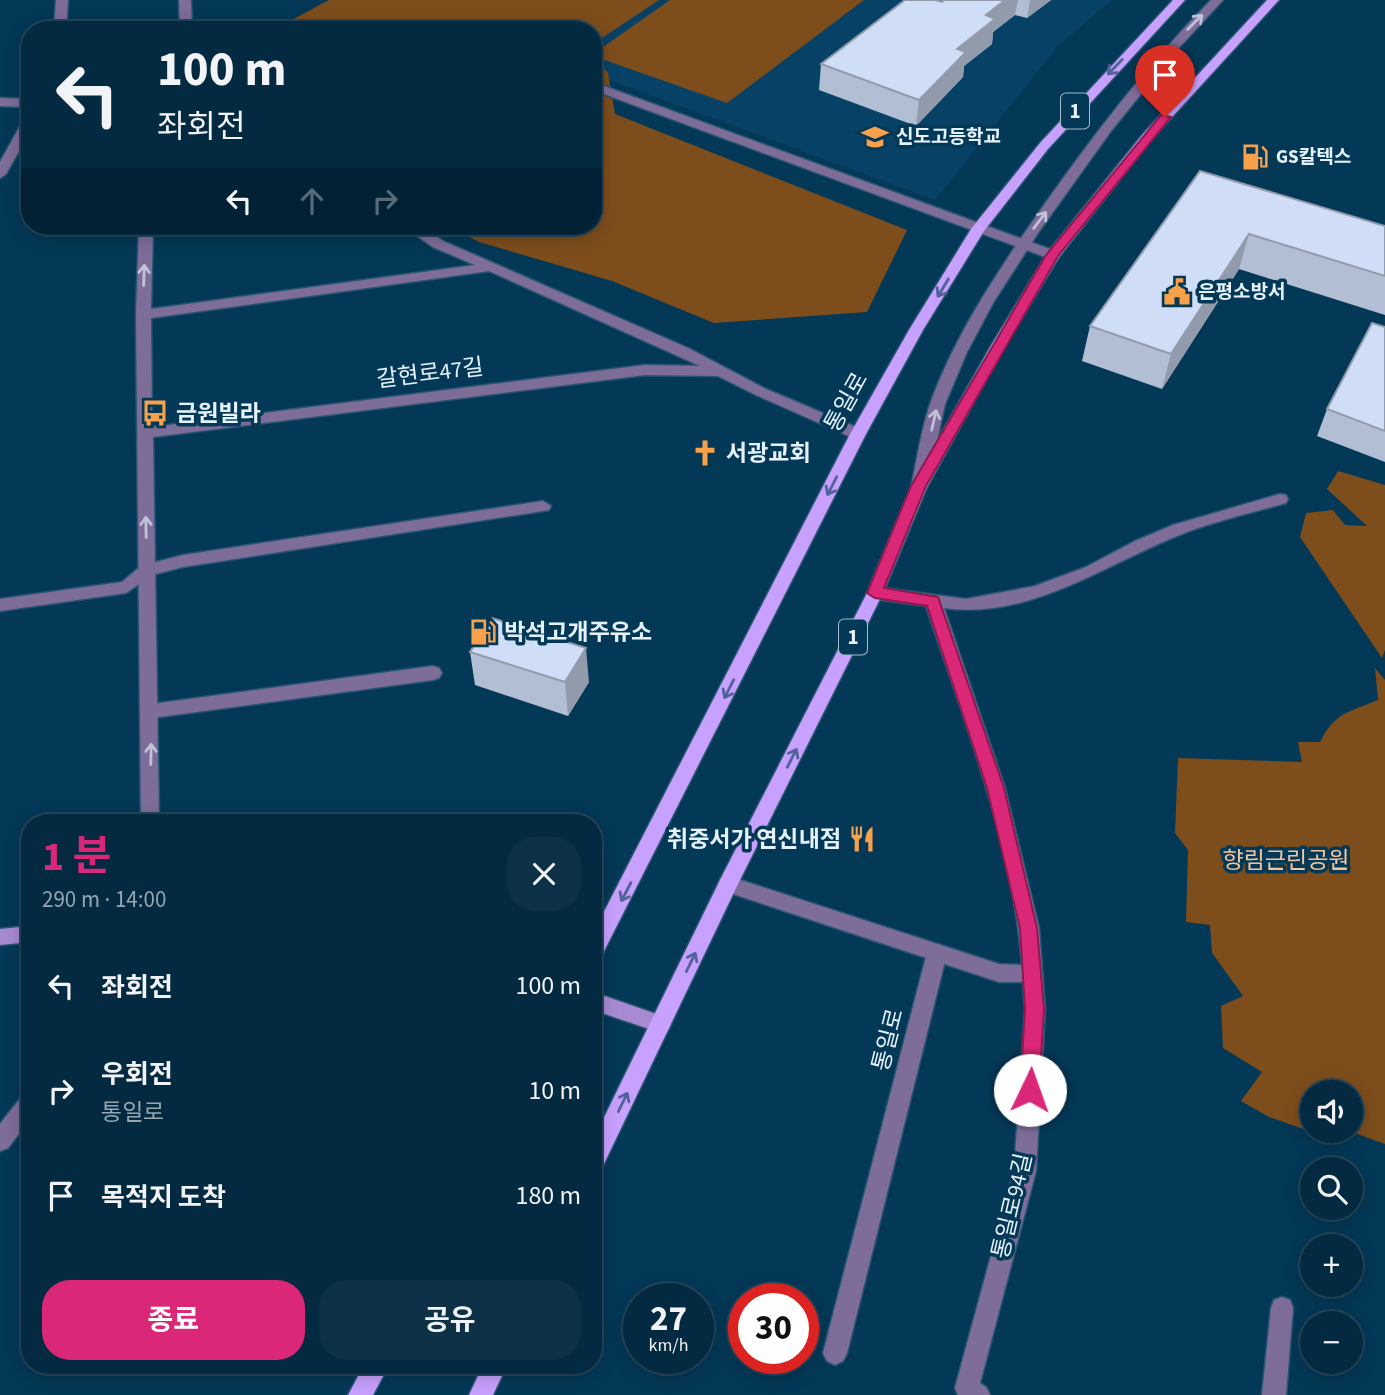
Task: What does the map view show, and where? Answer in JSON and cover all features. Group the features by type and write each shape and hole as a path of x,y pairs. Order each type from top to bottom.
{"main road":[{"name":"통일로","path":"602,935 858,434 916,330 978,229 1044,146 1179,0"},
{"name":"1","path":"602,1145 728,884 875,593 919,486 1053,255 1147,137 1273,0"},
{"path":"0,937 21,935"},
{"path":"602,1004 661,1024"},
{"path":"360,1395 372,1374"},
{"path":"481,1395 491,1374"}],"street":[{"path":"61,21 62,0"},
{"path":"185,0 186,21"},
{"path":"919,486 938,405 962,347 974,322 1021,245 1082,159 1178,39 1217,0"},
{"path":"602,89 1053,255"},
{"path":"0,102 21,103"},
{"path":"0,174 21,136"},
{"path":"146,235 143,315 152,711 150,814"},
{"path":"424,235 438,244 683,351 761,392 858,434"},
{"path":"143,315 492,267"},
{"name":"갈현로47길","path":"145,433 645,370 722,372"},
{"path":"875,593 966,605 1037,592 1092,571 1141,545 1179,529 1280,499"},
{"path":"0,605 126,587 147,570 183,561 543,506"},
{"name":"통일로94길","path":"933,601 996,788 1028,928 1035,1009 1025,1171 967,1388 978,1395"},
{"path":"152,711 433,673"},
{"path":"728,884 999,973 1032,974"},
{"name":"통일로","path":"835,1353 937,953"},
{"path":"0,1141 21,1114"},
{"path":"1274,1395 1282,1308"}],"shaded area":[{"name":"신도고등학교","path":"647,0 1112,0 1058,46 935,200 602,77 602,30"}],"green space":[{"path":"329,0 659,0 602,38 602,21 290,21"},
{"path":"670,0 864,0 727,103 602,59 602,48"},
{"path":"602,66 608,73 615,114 907,230 867,312 714,323 612,281 479,242 466,235 602,235"},
{"path":"1338,471 1385,485 1385,650 1382,658 1300,537 1306,513 1333,510 1345,525 1367,526 1327,489"},
{"name":"향림근린공원","path":"1375,668 1385,680 1385,1144 1363,1136 1363,1080 1300,1080 1300,1128 1269,1117 1241,1101 1262,1072 1223,1048 1221,1006 1243,996 1212,953 1210,925 1186,922 1188,850 1175,833 1178,758 1302,762 1298,742 1320,742 1331,724 1351,711 1378,700"}],"building":[{"path":"905,0 1005,0 986,15 995,19 957,49 966,52 919,100 821,64"},
{"path":"1200,171 1385,226 1385,276 1249,234 1171,354 1090,326"},
{"path":"1372,323 1385,327 1385,431 1327,409"},
{"path":"492,618 586,648 565,682 470,652"}],"place":[{"name":"신도고등학교","path":"875,137"},
{"name":"GS칼텍스","path":"1255,157"},
{"name":"은평소방서","path":"1177,292"},
{"name":"금원빌라","path":"155,413"},
{"name":"서광교회","path":"705,453"},
{"name":"박석고개주유소","path":"483,632"},
{"name":"취중서가 연신내점","path":"862,839"}],"route":[{"path":"1030,1090 1035,1009 1028,928 996,788 933,601 875,593 919,486 1053,255 1165,117"}]}
